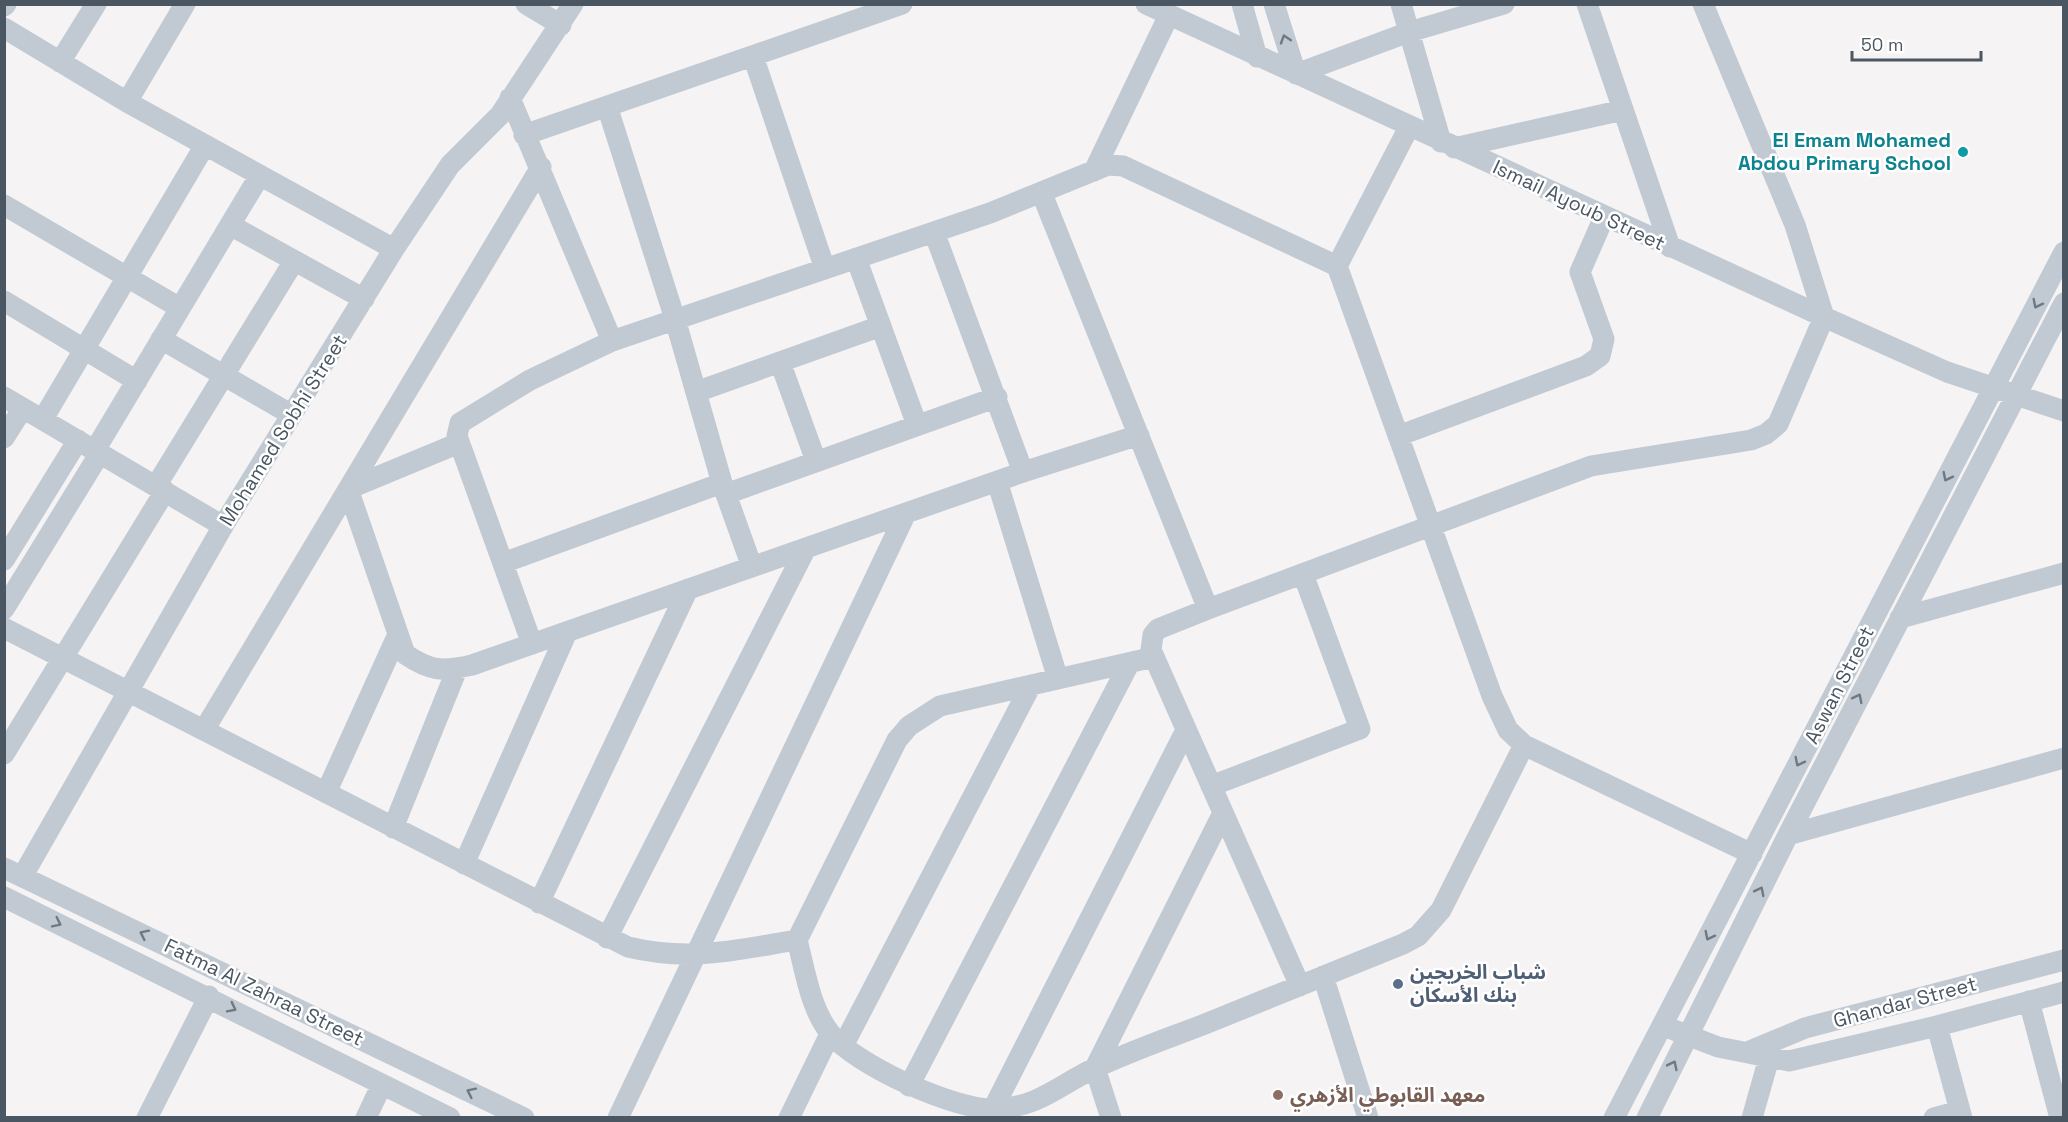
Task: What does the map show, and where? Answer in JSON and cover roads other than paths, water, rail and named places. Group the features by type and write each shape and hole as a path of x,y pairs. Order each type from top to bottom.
{"street":[{"path":"60,62 96,4"},
{"path":"127,102 185,4"},
{"path":"526,4 561,25"},
{"name":"Mohamed Sobhi Street","path":"13,872 127,691 223,526 394,249 450,165 500,115 573,4"},
{"path":"524,135 902,4"},
{"name":"Ismail Ayoub Street","path":"1146,4 1824,318 1947,372 2064,411"},
{"path":"1242,4 1257,57"},
{"path":"1274,4 1296,74 1461,10 1504,4"},
{"path":"1401,4 1447,145 1623,110"},
{"path":"1587,4 1670,247"},
{"path":"1300,986 1185,732 1150,642 1158,629 1208,609 1592,466 1751,440 1766,434 1778,424 1824,318 1795,225 1703,4"},
{"path":"1094,171 1170,15"},
{"path":"4,28 127,102 394,249"},
{"path":"753,56 825,269"},
{"path":"510,98 524,135 541,167 612,341"},
{"path":"607,106 675,319 724,488 752,567"},
{"path":"1337,266 1409,127"},
{"path":"43,419 205,145"},
{"path":"532,644 459,443 457,429 460,423 530,380 612,341 1042,194 1108,165 1133,170 1337,266 1430,526 1502,721 1508,730 1524,745 1752,854"},
{"path":"204,730 541,167"},
{"path":"4,560 91,448 136,381 260,175"},
{"path":"1042,194 1208,609"},
{"path":"4,205 180,308"},
{"path":"1398,436 1586,366 1600,356 1604,339 1580,272 1604,217"},
{"path":"230,225 364,299"},
{"path":"934,232 1023,472"},
{"name":"Aswan Street","path":"1614,1118 2064,252"},
{"path":"856,258 917,425"},
{"path":"4,754 63,658 224,375 294,261"},
{"path":"4,301 136,381"},
{"name":"Aswan Street","path":"1647,1118 1788,835 2064,303"},
{"path":"696,392 881,326"},
{"path":"161,339 292,415"},
{"path":"780,362 816,461"},
{"path":"4,397 223,526"},
{"path":"502,563 724,488 816,461 997,397"},
{"path":"4,438 23,408"},
{"path":"348,489 405,654 423,667 440,670 456,669 1023,472 1139,435"},
{"path":"348,489 459,443"},
{"path":"4,609 91,448"},
{"path":"997,481 1058,679"},
{"path":"618,1118 906,513"},
{"path":"606,938 806,548"},
{"path":"1900,618 2064,573"},
{"path":"1211,786 1360,729 1303,574"},
{"path":"539,903 688,590"},
{"path":"4,628 606,938 628,947 650,952 695,956 797,940"},
{"path":"464,864 567,632"},
{"path":"326,793 398,634"},
{"path":"1154,657 940,706 909,726 897,740 797,940 818,1013 837,1040 909,1086 963,1105 993,1109 1019,1107 1042,1099 1095,1068 1403,944 1431,924 1452,890 1524,745"},
{"path":"909,1086 1129,664"},
{"path":"393,828 456,669"},
{"path":"789,1118 837,1040 1031,685"},
{"path":"993,1109 1185,732"},
{"path":"1788,835 2064,758"},
{"path":"1111,1118 1095,1068 1223,813"},
{"name":"Fatma Al Zahraa Street","path":"13,872 524,1118"},
{"name":"Fatma Al Zahraa Street","path":"4,897 209,996 450,1118"},
{"name":"Ghandar Street","path":"1759,1054 1805,1028 2064,960"},
{"path":"1323,976 1368,1118"},
{"name":"Ghandar Street","path":"1663,1025 1687,1037 1718,1047 1789,1061 1810,1058 2064,992"},
{"path":"147,1118 209,996"},
{"path":"2029,1001 2060,1118"},
{"path":"1934,1118 1961,1114 1937,1026"},
{"path":"1752,1118 1759,1054"},
{"path":"366,1118 382,1084"}],"place":[{"name":"El Emam Mohamed Abdou Primary School","path":"1963,152"},
{"name":"شباب الخريجين بنك الأسكان","path":"1398,984"},
{"name":"معهد القابوطي الأزهري","path":"1278,1095"}]}
